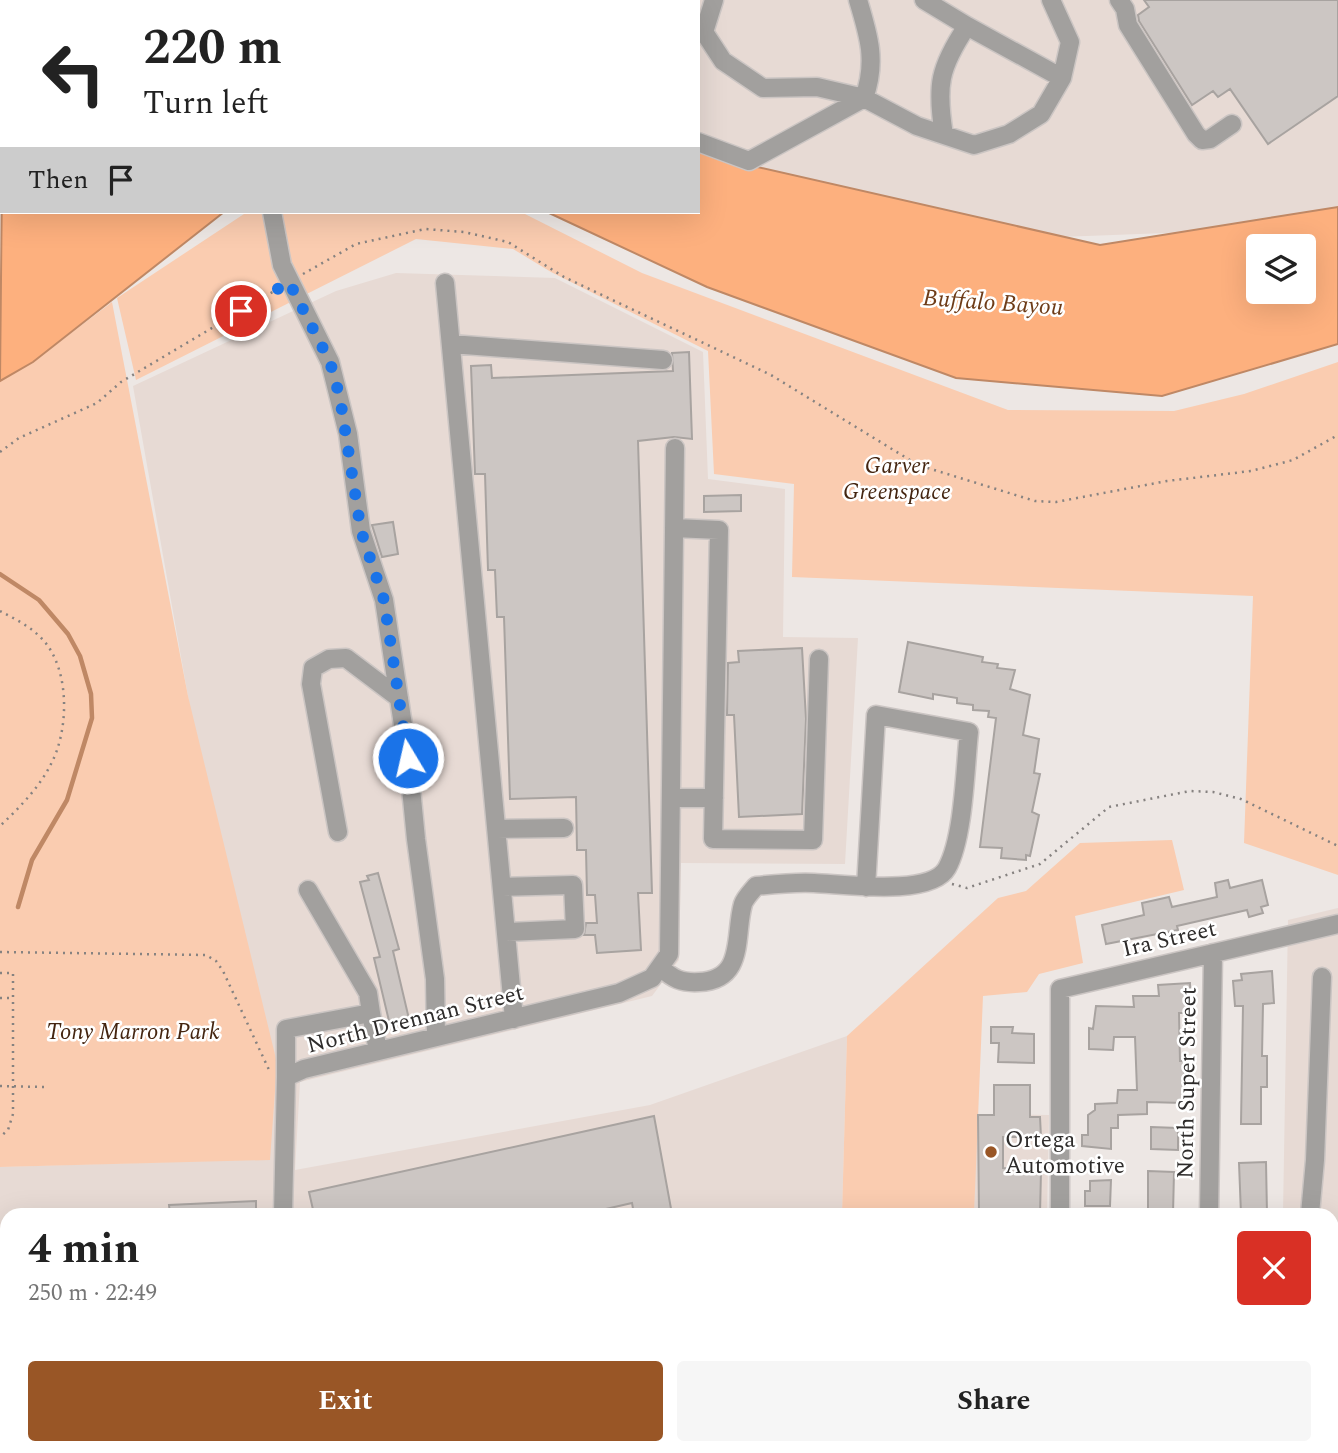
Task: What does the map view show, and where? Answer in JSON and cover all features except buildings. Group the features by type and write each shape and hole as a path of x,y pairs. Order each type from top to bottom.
{"street":[{"path":"714,0 704,32 723,61 763,88 817,87 864,98 917,126 974,145 1009,134 1041,114 1062,78 1070,42 1051,0"},
{"path":"700,143 749,161 864,98 872,74 868,33 858,0"},
{"path":"924,0 1062,78"},
{"path":"1119,0 1125,9 1128,25 1196,134 1202,140 1210,139 1231,124"},
{"path":"944,135 938,98 942,72 967,26"},
{"path":"272,214 282,265 330,362 340,398 356,507 368,555 384,600 435,979 436,1037"},
{"path":"446,283 514,1018"},
{"path":"451,344 663,360"},
{"path":"675,448 671,798 714,799"},
{"path":"674,528 719,530 713,839 813,840 819,659"},
{"path":"338,832 311,684 313,668 329,659 345,658 399,698"},
{"path":"660,967 684,983 706,982 725,972 737,957 744,901 756,887 813,883 866,887 927,883 946,871 956,845 969,732 876,715 866,887"},
{"name":"North Drennan Street","path":"283,1208 286,1077 378,1051 619,993 652,978 669,954 671,798"},
{"path":"497,829 564,828"},
{"path":"503,887 573,885 575,929 506,932"},
{"path":"308,890 368,993 378,1051"},
{"name":"Ira Street","path":"1060,1208 1060,989 1338,925"},
{"name":"North Super Street","path":"1209,1208 1213,953"},
{"path":"1311,1208 1322,977"},
{"path":"286,1077 286,1029 371,1013"}],"path":[{"path":"0,452 19,438 97,403 121,382 356,244 425,229 464,232 509,242 564,277 771,375 918,465 1035,501 1056,502 1167,481 1251,471 1293,460 1338,436"},
{"path":"0,611 24,624 44,641 55,659 63,686 60,742 52,764 39,785 0,826"},
{"path":"943,873 952,884 967,888 997,880 1040,864 1109,807 1190,791 1213,792 1241,799 1338,846"},
{"path":"0,952 206,955 223,971 267,1070 286,1077"},
{"path":"0,973 13,973 13,1115 8,1130 0,1137"},
{"path":"0,998 13,998"},
{"path":"0,1086 44,1087"}],"shaded area":[{"path":"700,0 1338,0 1338,214 1295,228 1060,237 753,166 700,148"},
{"path":"396,273 555,278 703,352 708,479 785,489 783,637 858,638 845,864 681,863 679,960 652,996 300,1082 295,1170 650,1105 847,1036 842,1208 0,1208 0,1167 270,1159 133,386 336,291"},
{"path":"1338,908 1338,1208 1283,1208 1288,920"},
{"name":"Ortega Automotive","path":"976,1114 1049,1115 1047,1208 974,1208"}],"green space":[{"name":"Garver Greenspace","path":"244,214 525,214 642,273 1008,410 1174,411 1244,394 1338,362 1338,875 1244,843 1253,596 792,577 794,484 714,474 708,351 551,272 513,249 416,239 136,380 117,298"},
{"name":"Tony Marron Park","path":"112,302 188,696 277,1063 270,1160 0,1167 0,381 33,362"},
{"path":"1172,840 1184,890 1075,916 1083,963 1039,974 1027,992 983,996 974,1208 842,1208 847,1036 998,898 1026,891 1080,843"}],"water":[{"name":"Buffalo Bayou","path":"700,148 753,166 1100,245 1338,207 1338,344 1162,396 956,378 707,287 551,214 700,214"},
{"path":"2,214 221,214 33,362 0,381"}],"waterway":[{"path":"0,574 39,600 68,634 80,656 91,694 92,718 67,800 32,860 18,907"}],"place":[{"name":"Ortega Automotive","path":"991,1152"}],"route":[{"path":"241,311 289,282 330,362 348,433 361,531 384,600 408,758"}]}
